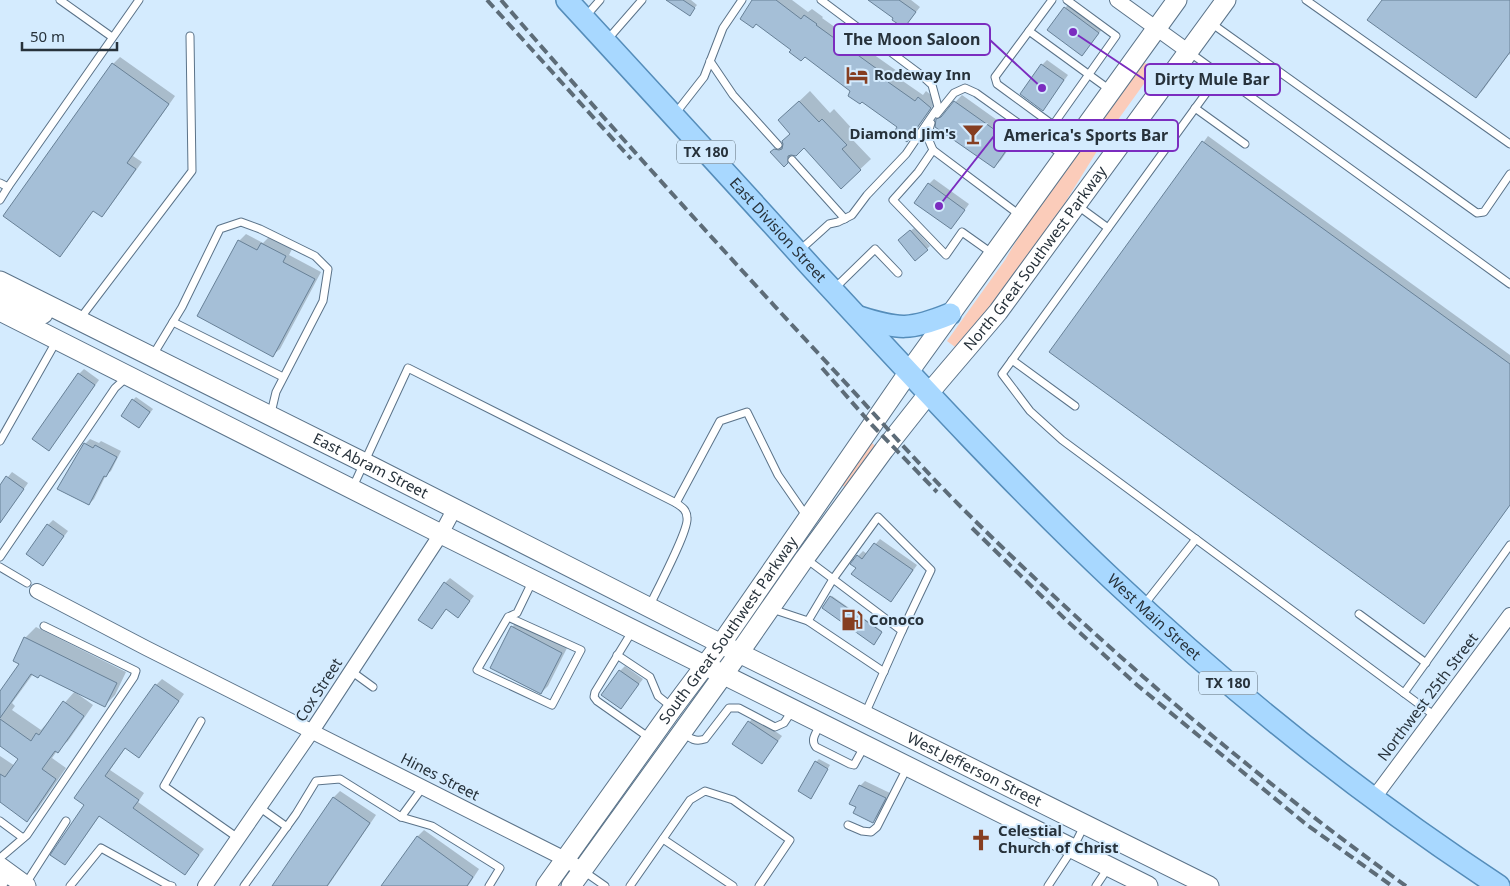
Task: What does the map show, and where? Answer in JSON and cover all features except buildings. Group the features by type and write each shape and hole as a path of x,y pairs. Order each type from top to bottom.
{"main road":[{"name":"East Division Street","path":"567,0 908,373"},
{"path":"908,373 1178,0"},
{"name":"North Great Southwest Parkway","path":"929,393 998,312 1226,0"},
{"name":"East Abram Street","path":"0,281 455,508 738,653"},
{"path":"1,311 38,312 62,324 72,325 78,320"},
{"name":"East Abram Street","path":"1,311 351,489 706,665"},
{"path":"857,317 884,325 904,327 923,325 950,314"},
{"path":"128,376 142,362 150,362 201,386 230,396"},
{"name":"West Main Street","path":"908,373 1107,574 1238,692 1373,799 1451,855 1499,886"},
{"name":"South Great Southwest Parkway","path":"546,886 721,644 908,373"},
{"name":"South Great Southwest Parkway","path":"571,886 804,558 929,393"},
{"name":"West Jefferson Street","path":"738,653 865,714 1210,886"},
{"name":"West Jefferson Street","path":"706,665 1148,886"},
{"path":"871,747 889,726"},
{"path":"1048,835 1060,811"},
{"path":"2,870 25,886"}],"street":[{"path":"1117,0 1189,52"},
{"name":"Cox Street","path":"205,886 312,731 441,534 455,508"},
{"name":"Hines Street","path":"32,587 565,858 582,870"},
{"name":"Northwest 25th Street","path":"1373,799 1510,615"}],"lane":[{"path":"60,0 112,37"},
{"path":"0,200 139,0"},
{"path":"584,18 600,0"},
{"path":"606,42 642,0"},
{"path":"674,116 704,77 724,28 742,0"},
{"path":"798,252 829,224 852,215 867,195 906,154 938,107 932,85 920,74 821,0"},
{"path":"1052,0 995,77 997,84 1052,125 1116,36 1067,0"},
{"path":"1306,0 1510,144"},
{"path":"1210,22 1476,213 1484,212 1510,174"},
{"path":"1029,31 1112,92"},
{"path":"78,320 192,171 190,36"},
{"path":"1189,52 1510,284"},
{"path":"710,61 733,96 778,145"},
{"path":"1220,74 1002,374 1030,411 1062,440 1435,716"},
{"path":"1021,216 933,150 926,136 931,123 954,93 966,88 976,93 1064,156"},
{"path":"1195,108 1245,144"},
{"path":"933,150 918,172 893,200 946,255 962,232 994,254"},
{"path":"792,160 845,219"},
{"path":"0,183 8,187"},
{"path":"1075,205 1108,228"},
{"path":"152,357 173,322 220,229 241,222 260,229 315,256 328,269 323,301 283,376 276,392 270,416"},
{"path":"832,290 875,249 898,272"},
{"path":"173,322 283,376"},
{"path":"0,441 58,340"},
{"path":"1012,360 1075,406"},
{"path":"351,489 408,368 676,503 685,510 688,519 684,534 649,607"},
{"path":"0,557 115,388 128,376"},
{"path":"676,503 720,421 747,412 778,474 807,518"},
{"path":"808,621 833,579 878,517 931,570 865,714"},
{"path":"1143,606 1196,539"},
{"path":"1404,693 1510,545"},
{"path":"804,558 902,631"},
{"path":"0,567 32,587"},
{"path":"508,617 581,650 552,705 477,670 508,617 517,613 533,580"},
{"path":"770,608 808,621 884,672"},
{"path":"1359,614 1426,663"},
{"path":"2,870 136,670 44,626"},
{"path":"633,629 595,692 594,697 651,740"},
{"path":"617,655 650,677 658,696 673,708"},
{"path":"351,671 372,687"},
{"path":"681,732 692,740 699,741 705,739 726,710 734,707 775,728 784,723 793,708"},
{"path":"201,721 164,786 238,838"},
{"path":"848,825 862,831 871,832 877,827 908,766"},
{"path":"244,886 316,781 340,779 401,817 432,826 500,868 489,886"},
{"path":"401,817 423,787"},
{"path":"630,886 690,800 705,791 733,800 790,840 759,886"},
{"path":"259,808 286,827"},
{"path":"0,821 23,838"},
{"path":"25,886 66,821"},
{"path":"1048,886 1073,848 1085,824"},
{"path":"663,839 733,886"},
{"path":"70,886 101,848 172,886"},
{"path":"1096,886 1110,866"},
{"path":"582,870 605,886"}],"shaded area":[{"path":"1141,62 1148,64 1152,69 1151,74 1107,135 1058,214 1003,291 955,347 947,341 1005,260 1045,192"},
{"path":"869,440 875,446 845,487 841,485"}],"railway":[{"path":"487,0 631,159"},
{"path":"501,0 705,229 913,457 1016,561 1178,707 1290,799 1406,886"},
{"path":"822,368 872,425 937,492"},
{"path":"972,528 1066,620 1137,685 1307,825 1392,886"}],"place":[{"name":"Dirty Mule Bar","path":"1073,32"},
{"name":"Rodeway Inn","path":"857,75"},
{"name":"The Moon Saloon","path":"1042,88"},
{"name":"Diamond Jim's","path":"973,134"},
{"name":"America's Sports Bar","path":"939,206"},
{"name":"Conoco","path":"852,620"},
{"name":"Celestial Church of Christ","path":"981,840"}]}
